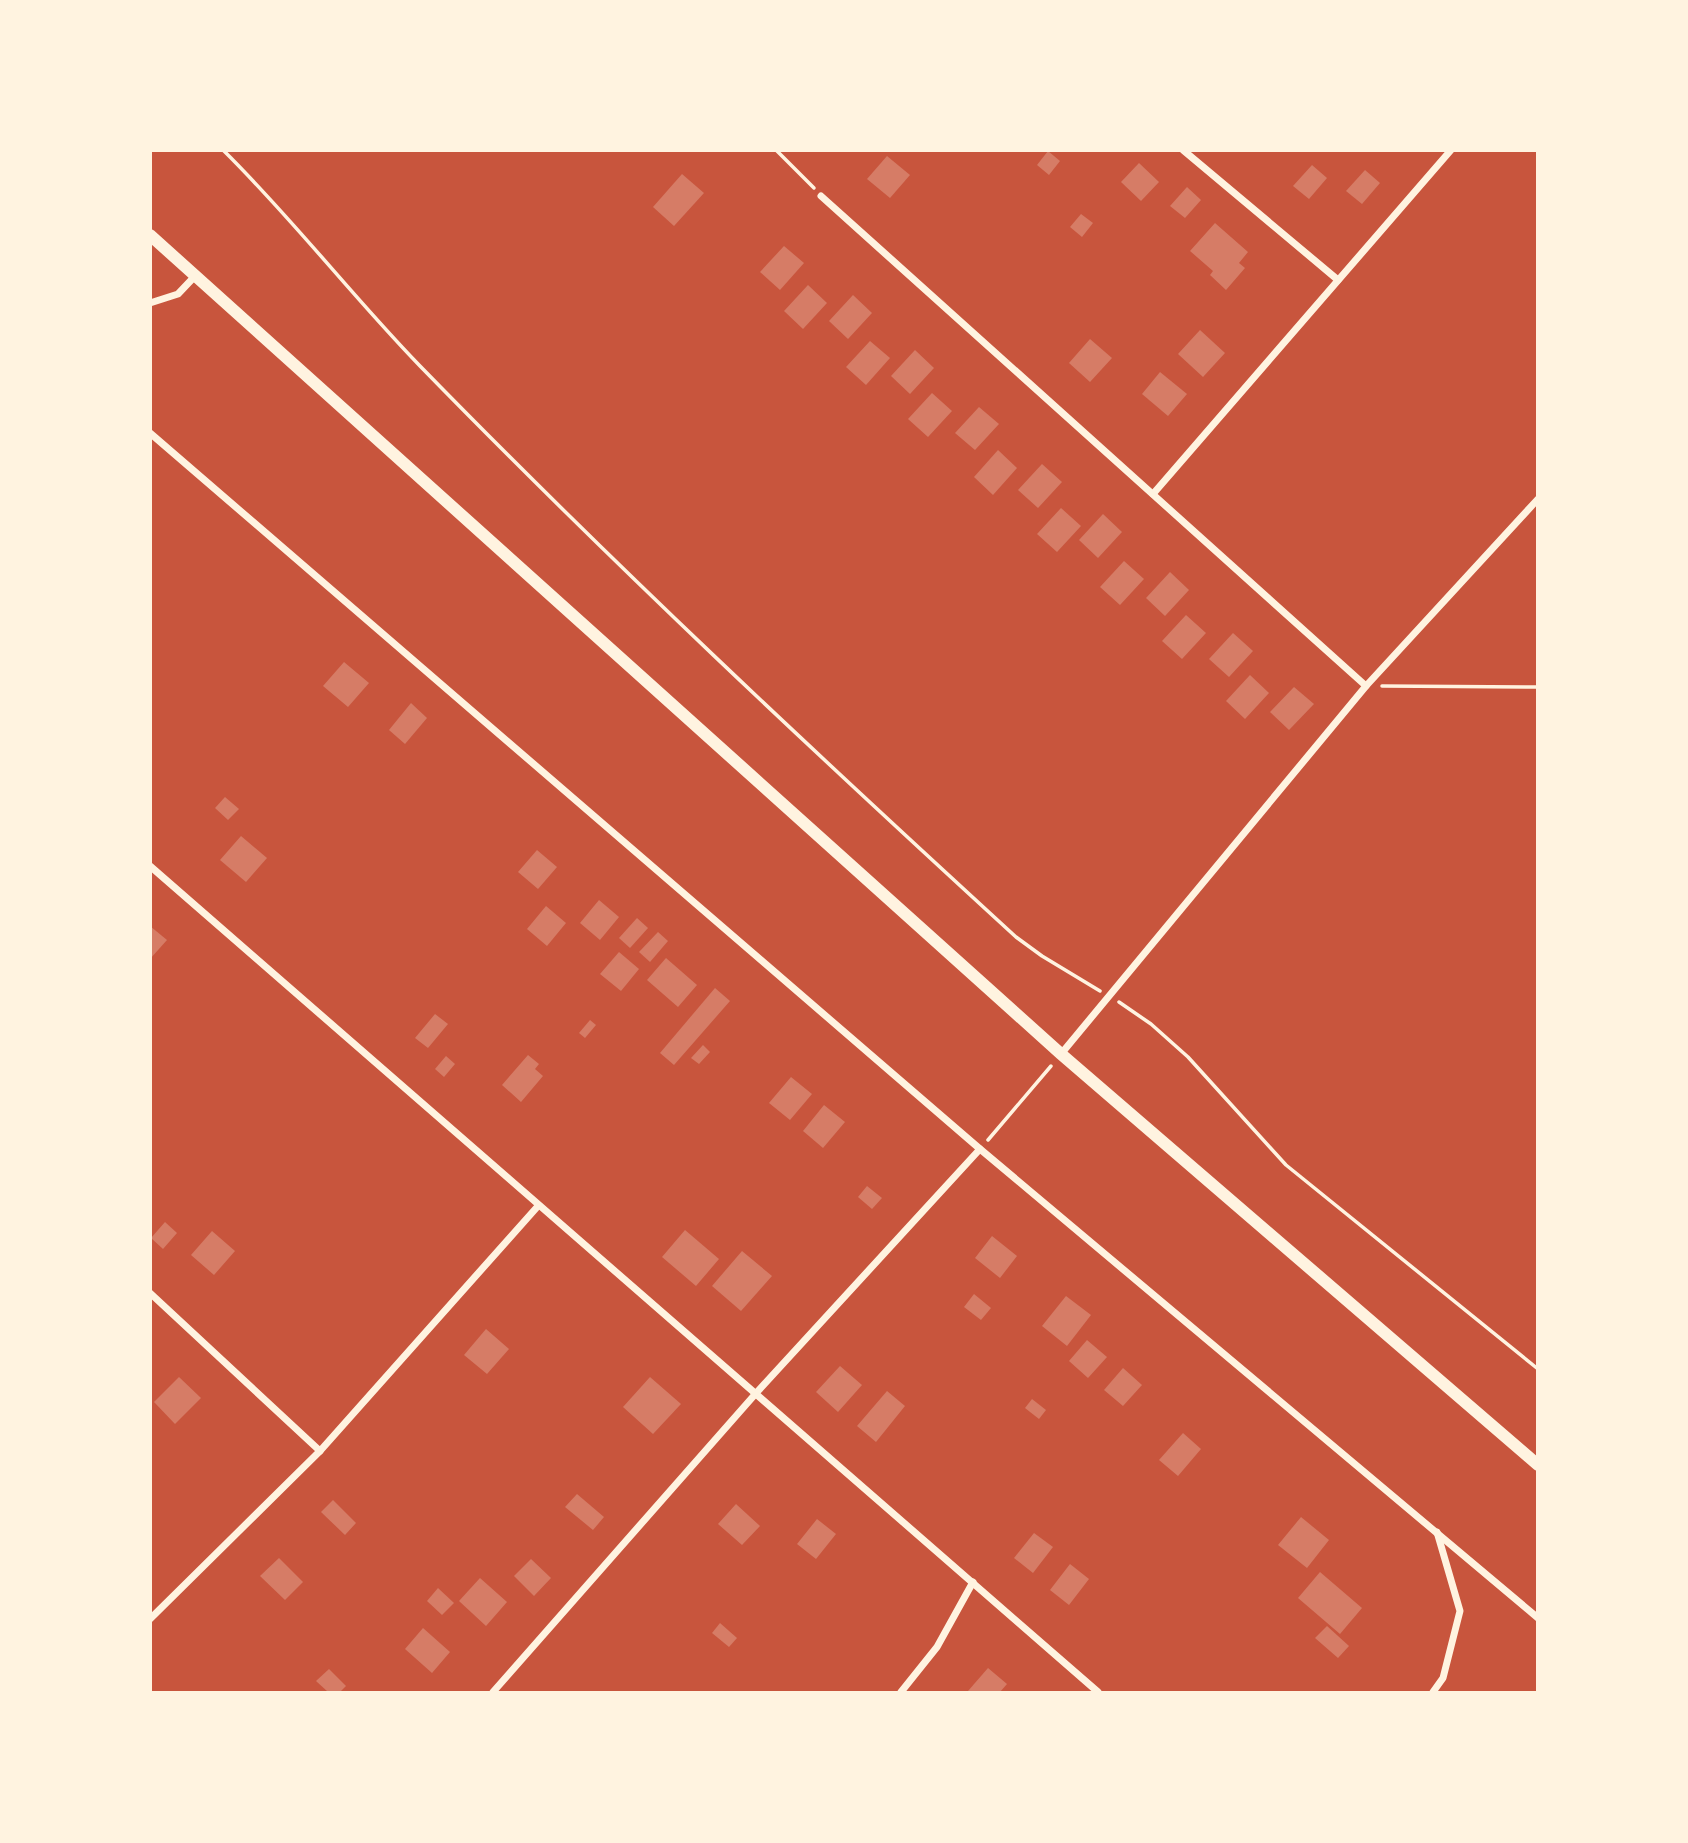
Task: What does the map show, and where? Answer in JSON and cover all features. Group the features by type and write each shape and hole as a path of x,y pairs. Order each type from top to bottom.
{"street":[{"path":"1183,150 1338,280"},
{"path":"1153,494 1451,150"},
{"path":"821,196 1366,686"},
{"path":"150,234 1061,1054 1538,1465"},
{"path":"150,303 178,294 196,275"},
{"path":"150,433 980,1150 1538,1618"},
{"path":"1061,1054 1111,997 1366,686 1538,499"},
{"path":"150,866 538,1206 758,1391 1098,1692"},
{"path":"493,1692 758,1391 980,1150"},
{"path":"150,1619 320,1451 538,1206"},
{"path":"150,1293 320,1451"},
{"path":"1433,1692 1443,1678 1460,1611 1437,1531"},
{"path":"901,1692 937,1647 974,1582"}],"path":[{"path":"223,150 259,186 419,364 738,681 1016,937 1151,1024 1188,1057 1286,1165 1538,1369"},
{"path":"776,150 821,196"},
{"path":"1366,686 1538,687"},
{"path":"980,1150 1061,1054"}],"building":[{"path":"1048,151 1060,161 1049,175 1037,165"},
{"path":"887,156 910,175 890,198 867,179"},
{"path":"1139,163 1159,182 1141,201 1121,182"},
{"path":"1312,165 1327,178 1309,199 1293,186"},
{"path":"1365,170 1380,183 1362,204 1346,191"},
{"path":"682,174 704,193 674,226 653,207"},
{"path":"1187,187 1201,200 1185,218 1170,206"},
{"path":"1081,214 1093,223 1082,237 1070,227"},
{"path":"1215,223 1248,252 1239,263 1245,268 1226,290 1210,275 1213,271 1190,251"},
{"path":"784,246 804,263 780,290 760,272"},
{"path":"808,285 827,303 803,329 784,311"},
{"path":"853,295 872,313 848,339 829,321"},
{"path":"1200,330 1225,353 1203,377 1178,354"},
{"path":"1090,339 1112,358 1090,382 1069,363"},
{"path":"870,341 890,358 866,385 846,367"},
{"path":"915,350 934,368 910,394 891,376"},
{"path":"1160,372 1187,394 1168,416 1142,394"},
{"path":"932,393 952,411 928,437 908,419"},
{"path":"979,407 999,424 975,450 955,433"},
{"path":"998,450 1017,468 993,495 974,477"},
{"path":"1042,464 1062,482 1038,508 1018,490"},
{"path":"1061,508 1081,526 1057,552 1037,534"},
{"path":"1103,514 1122,532 1098,558 1079,540"},
{"path":"1124,561 1144,579 1120,605 1100,587"},
{"path":"1170,572 1189,590 1165,616 1146,598"},
{"path":"1186,615 1206,633 1182,659 1162,641"},
{"path":"1233,633 1253,651 1229,677 1209,659"},
{"path":"344,662 369,683 348,707 323,686"},
{"path":"1250,675 1269,693 1245,719 1226,701"},
{"path":"1294,687 1314,704 1289,730 1270,712"},
{"path":"411,703 427,718 405,744 389,730"},
{"path":"225,797 239,809 228,820 215,808"},
{"path":"241,836 267,858 246,882 220,860"},
{"path":"537,850 557,867 538,889 518,872"},
{"path":"599,900 619,917 600,940 580,923"},
{"path":"546,906 566,923 547,946 527,929"},
{"path":"637,918 648,928 630,948 619,938"},
{"path":"150,926 167,940 150,959"},
{"path":"658,932 668,941 650,962 639,952"},
{"path":"619,952 639,969 621,991 600,974"},
{"path":"666,958 697,985 678,1007 647,980"},
{"path":"715,988 730,1001 674,1065 660,1053"},
{"path":"435,1014 448,1024 428,1048 415,1038"},
{"path":"590,1020 596,1025 585,1038 579,1033"},
{"path":"703,1045 710,1052 699,1064 691,1058"},
{"path":"528,1055 539,1064 535,1069 543,1076 521,1102 502,1085"},
{"path":"446,1056 455,1064 444,1077 435,1069"},
{"path":"791,1077 812,1094 790,1120 769,1103"},
{"path":"824,1105 845,1122 823,1148 803,1131"},
{"path":"867,1186 882,1198 872,1209 858,1197"},
{"path":"165,1222 177,1233 163,1249 151,1238"},
{"path":"685,1230 719,1259 696,1286 662,1257"},
{"path":"212,1231 235,1251 214,1275 191,1255"},
{"path":"992,1236 1017,1256 1000,1278 975,1258"},
{"path":"742,1251 772,1276 741,1311 712,1286"},
{"path":"974,1294 991,1308 981,1320 964,1307"},
{"path":"1066,1296 1091,1315 1067,1346 1042,1326"},
{"path":"486,1329 509,1349 487,1374 464,1355"},
{"path":"1087,1340 1107,1357 1088,1378 1069,1361"},
{"path":"840,1366 862,1385 838,1412 816,1392"},
{"path":"1123,1368 1142,1385 1123,1406 1104,1390"},
{"path":"179,1377 201,1398 175,1424 154,1402"},
{"path":"650,1377 681,1404 653,1434 623,1407"},
{"path":"887,1391 905,1406 876,1442 857,1426"},
{"path":"1032,1399 1046,1410 1039,1419 1025,1408"},
{"path":"1183,1433 1201,1449 1178,1476 1159,1460"},
{"path":"577,1494 604,1517 593,1530 565,1507"},
{"path":"333,1500 356,1523 345,1535 321,1512"},
{"path":"736,1504 760,1526 742,1545 718,1524"},
{"path":"1301,1517 1329,1540 1307,1568 1278,1545"},
{"path":"817,1519 836,1534 816,1559 797,1544"},
{"path":"1034,1533 1053,1547 1033,1573 1014,1558"},
{"path":"279,1558 303,1582 285,1600 260,1576"},
{"path":"531,1559 551,1578 534,1596 514,1576"},
{"path":"1070,1564 1089,1579 1069,1605 1050,1590"},
{"path":"1320,1572 1362,1608 1340,1634 1298,1598"},
{"path":"480,1578 507,1602 486,1626 459,1601"},
{"path":"438,1588 454,1603 442,1615 427,1601"},
{"path":"720,1623 737,1638 729,1647 712,1633"},
{"path":"1327,1626 1349,1646 1338,1658 1315,1638"},
{"path":"423,1628 450,1652 432,1673 405,1649"},
{"path":"988,1668 1007,1684 1000,1692 968,1691"},
{"path":"329,1669 346,1686 340,1692 328,1692 316,1681"}]}
